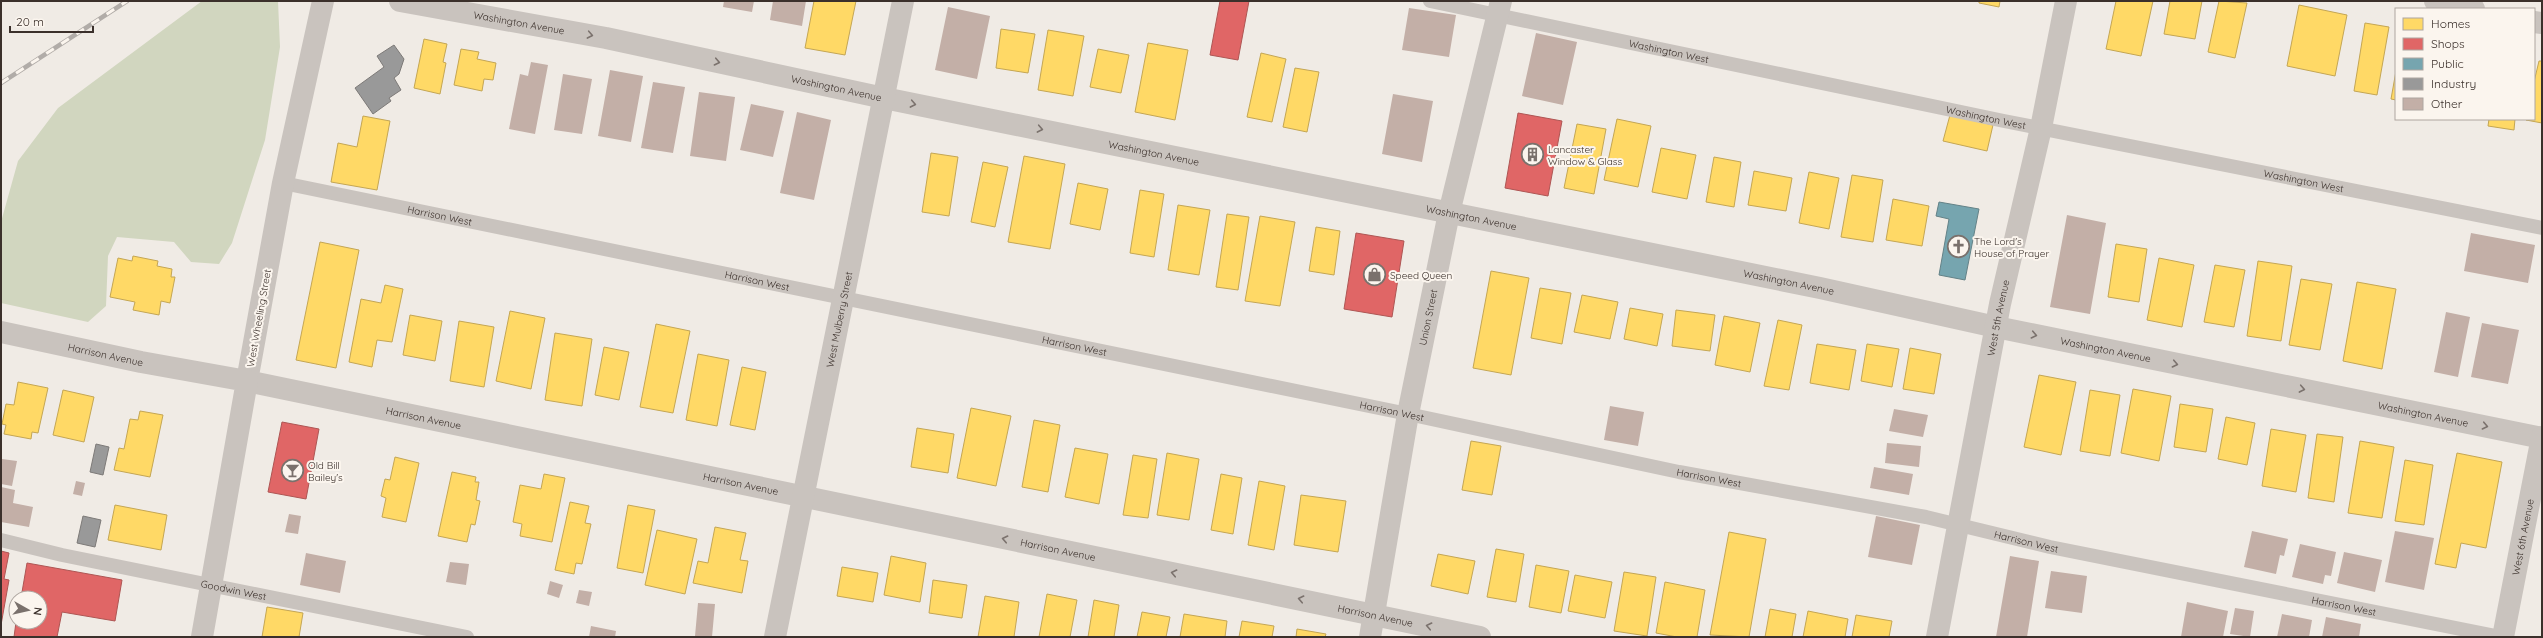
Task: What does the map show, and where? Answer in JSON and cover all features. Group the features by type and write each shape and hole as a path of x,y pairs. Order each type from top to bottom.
{"street":[{"name":"West Wheeling Street","path":"202,637 283,184 323,1"},
{"name":"Washington Avenue","path":"400,1 606,38 884,98 1449,214 1812,286 1996,327 2542,438"},
{"name":"West Mulberry Street","path":"776,637 803,495 812,463 843,298 903,1"},
{"name":"West 5th Avenue","path":"1937,637 1957,525 1996,327 2041,128 2066,1"},
{"path":"2435,1 2469,8"},
{"name":"Union Street","path":"1370,637 1408,414 1449,214 1500,8"},
{"name":"Harrison Avenue","path":"1,332 141,362 247,381 803,495 863,510 1480,637"},
{"name":"West 6th Avenue","path":"2502,637 2542,438"}],"lane":[{"name":"Washington West","path":"1430,1 1500,8 2041,128 2542,228"},
{"name":"Harrison West","path":"283,184 1408,414 1679,472 1926,517 2050,547 2502,637"},
{"name":"Goodwin West","path":"1,540 62,555 467,637"}],"green space":[{"path":"202,1 278,1 280,47 265,140 232,243 219,264 191,262 174,242 117,237 108,256 106,306 88,322 1,303 1,222 18,161 58,108"}],"building: Homes":[{"path":"814,1 856,1 845,55 805,48"},
{"path":"1979,1 2000,1 1999,7 1979,3"},
{"path":"2116,1 2153,1 2141,56 2106,49"},
{"path":"2170,1 2202,1 2195,39 2164,34"},
{"path":"2219,1 2247,3 2235,58 2208,52"},
{"path":"2299,5 2347,15 2335,76 2287,66"},
{"path":"2365,23 2389,27 2377,95 2354,91"},
{"path":"1001,29 1035,34 1028,73 996,68"},
{"path":"1048,30 1084,36 1073,96 1038,90"},
{"path":"424,39 447,44 443,62 446,63 440,94 414,88"},
{"path":"1148,43 1188,50 1175,120 1135,112"},
{"path":"461,49 479,52 477,59 496,63 493,80 484,79 482,91 454,85"},
{"path":"1098,49 1129,55 1121,93 1090,87"},
{"path":"1261,53 1286,59 1272,122 1247,117"},
{"path":"2539,61 2542,61 2542,123 2526,120 2535,120 2535,78"},
{"path":"1295,68 1319,72 1307,132 1283,127"},
{"path":"2395,77 2395,100 2391,99"},
{"path":"1950,115 1993,125 1987,151 1943,141"},
{"path":"363,116 390,121 377,190 331,182 338,143 357,147"},
{"path":"1617,119 1651,126 1638,187 1604,180"},
{"path":"2489,120 2515,120 2514,130 2488,126"},
{"path":"1577,124 1606,129 1594,194 1564,188"},
{"path":"1661,148 1696,155 1687,199 1652,192"},
{"path":"931,153 958,157 949,216 922,212"},
{"path":"1024,156 1065,164 1050,249 1008,242"},
{"path":"1714,157 1741,162 1734,207 1706,202"},
{"path":"983,162 1008,167 995,227 971,222"},
{"path":"1754,171 1792,178 1786,211 1748,205"},
{"path":"1809,172 1839,178 1829,229 1799,223"},
{"path":"1852,175 1883,180 1873,242 1841,237"},
{"path":"1078,183 1108,189 1100,230 1070,224"},
{"path":"1140,190 1164,194 1154,257 1130,253"},
{"path":"1893,199 1929,206 1922,246 1886,240"},
{"path":"1178,205 1210,210 1199,275 1168,270"},
{"path":"1227,214 1249,217 1238,290 1216,287"},
{"path":"1260,216 1295,222 1280,306 1245,301"},
{"path":"1316,227 1340,231 1334,275 1309,271"},
{"path":"320,242 359,250 336,368 296,360"},
{"path":"2116,244 2147,249 2139,302 2108,297"},
{"path":"133,256 158,261 157,266 172,269 171,277 175,277 170,303 161,301 159,315 133,310 135,302 110,297 118,258 132,261"},
{"path":"2159,258 2194,265 2182,327 2147,320"},
{"path":"2258,261 2292,266 2281,341 2247,336"},
{"path":"2215,265 2245,270 2234,327 2204,322"},
{"path":"1491,271 1529,278 1511,375 1473,368"},
{"path":"2301,279 2332,284 2320,350 2289,345"},
{"path":"2357,282 2396,289 2382,369 2343,361"},
{"path":"385,285 403,289 392,342 377,340 372,367 349,362 361,299 381,303"},
{"path":"1540,288 1571,293 1562,344 1531,338"},
{"path":"1582,295 1618,302 1610,339 1574,332"},
{"path":"1630,308 1663,314 1657,346 1624,339"},
{"path":"1676,310 1715,315 1710,351 1672,346"},
{"path":"510,311 545,318 531,389 496,381"},
{"path":"410,315 442,321 435,361 403,355"},
{"path":"1724,316 1760,323 1750,372 1715,365"},
{"path":"1778,320 1802,325 1789,390 1764,386"},
{"path":"459,321 494,327 484,387 450,381"},
{"path":"656,324 690,331 673,413 640,407"},
{"path":"555,333 592,339 582,406 545,400"},
{"path":"1817,344 1856,350 1849,390 1810,383"},
{"path":"1867,344 1899,349 1892,387 1861,381"},
{"path":"604,347 629,352 619,400 595,395"},
{"path":"1910,348 1941,354 1934,394 1903,389"},
{"path":"698,354 729,360 717,426 686,420"},
{"path":"742,367 766,372 755,430 730,425"},
{"path":"2039,375 2076,382 2061,455 2024,447"},
{"path":"18,382 48,388 38,433 32,432 31,439 4,434 6,425 2,424 6,404 14,405"},
{"path":"2133,389 2171,396 2159,461 2121,453"},
{"path":"63,390 94,397 84,442 53,435"},
{"path":"2090,390 2120,395 2110,456 2080,451"},
{"path":"2180,404 2213,409 2206,452 2174,447"},
{"path":"971,408 1011,416 996,486 957,478"},
{"path":"140,411 163,415 150,477 114,470 119,448 124,449 130,419 138,420"},
{"path":"2226,417 2255,423 2247,465 2218,459"},
{"path":"1034,420 1060,425 1048,492 1022,487"},
{"path":"917,428 954,434 948,473 911,467"},
{"path":"2271,429 2306,435 2296,492 2262,486"},
{"path":"2317,434 2343,437 2334,502 2308,498"},
{"path":"1471,441 1501,446 1492,495 1462,490"},
{"path":"2360,441 2394,447 2382,518 2348,513"},
{"path":"1075,448 1108,454 1099,504 1065,497"},
{"path":"1167,453 1199,459 1189,520 1157,515"},
{"path":"2457,453 2502,462 2486,548 2461,543 2456,568 2435,564"},
{"path":"1133,455 1157,459 1148,518 1123,515"},
{"path":"395,457 419,463 406,522 382,517 386,498 381,496 385,479 390,480"},
{"path":"2405,460 2433,465 2424,525 2395,521"},
{"path":"452,472 476,477 475,482 479,482 476,500 480,501 475,525 471,524 467,542 438,536"},
{"path":"544,474 565,478 552,542 520,536 522,524 513,522 520,485 541,489"},
{"path":"1221,474 1242,478 1233,534 1211,530"},
{"path":"1259,481 1285,486 1274,550 1248,545"},
{"path":"1301,495 1346,501 1338,552 1294,545"},
{"path":"570,502 589,506 585,523 591,524 582,564 576,563 574,574 555,570"},
{"path":"115,505 167,515 161,550 108,540"},
{"path":"628,505 655,510 643,573 617,568"},
{"path":"715,527 746,533 740,560 748,561 742,593 693,583 698,561 708,563"},
{"path":"657,530 697,539 685,594 645,585"},
{"path":"1729,532 1766,539 1749,637 1710,635"},
{"path":"1496,549 1524,554 1516,602 1487,597"},
{"path":"1438,554 1475,561 1468,594 1431,586"},
{"path":"891,556 926,563 920,602 884,595"},
{"path":"1536,565 1569,571 1561,613 1529,607"},
{"path":"842,567 878,573 873,602 837,596"},
{"path":"1624,572 1656,577 1647,636 1614,631"},
{"path":"1575,575 1612,582 1605,618 1568,611"},
{"path":"933,580 967,585 962,618 929,613"},
{"path":"1665,582 1705,590 1697,637 1677,637 1656,633"},
{"path":"1047,594 1077,600 1070,637 1039,637"},
{"path":"985,596 1019,602 1014,637 978,637"},
{"path":"1094,600 1119,605 1114,637 1088,637"},
{"path":"267,607 303,613 299,637 262,637"},
{"path":"1770,609 1796,614 1792,637 1765,637"},
{"path":"1808,611 1848,619 1845,637 1803,637"},
{"path":"1142,612 1170,617 1166,637 1137,637"},
{"path":"1184,614 1227,621 1225,637 1180,637"},
{"path":"1856,615 1892,621 1889,637 1852,637"},
{"path":"1242,621 1274,626 1272,637 1239,637"},
{"path":"1297,629 1326,634 1325,637 1296,637"}],"building: Shops":[{"path":"1220,1 1249,1 1238,60 1210,55"},
{"name":"Lancaster Window & Glass","path":"1518,113 1562,121 1548,196 1505,188"},
{"name":"Speed Queen","path":"1356,233 1404,241 1392,317 1344,309"},
{"name":"Old Bill Bailey's","path":"282,422 319,429 306,499 268,492"},
{"path":"1,551 9,553 4,579 9,580 1,625"},
{"path":"27,563 122,580 115,621 62,612 57,637 14,637 15,630 48,630 48,590 22,590"}],"building: Public":[{"name":"The Lord's House of Prayer","path":"1939,202 1979,209 1965,280 1939,275 1949,219 1936,216"}],"building: Industry":[{"path":"394,45 404,59 399,74 394,78 401,90 389,98 391,101 373,114 355,88 384,67 377,56"},
{"path":"96,444 109,447 103,475 90,472"},
{"path":"83,516 101,520 95,547 77,543"}],"building: Other":[{"path":"724,1 754,1 752,12 723,7"},
{"path":"773,1 806,1 802,26 770,20"},
{"path":"948,7 990,16 977,79 935,70"},
{"path":"1409,8 1456,15 1449,57 1402,50"},
{"path":"1536,33 1577,42 1563,105 1522,96"},
{"path":"531,62 548,65 535,134 509,129 520,74 528,76"},
{"path":"610,70 643,76 631,142 598,136"},
{"path":"563,74 592,79 582,134 554,130"},
{"path":"653,82 685,87 673,153 641,148"},
{"path":"699,92 735,97 726,161 690,156"},
{"path":"1393,94 1433,101 1422,162 1382,154"},
{"path":"751,104 784,111 773,157 740,150"},
{"path":"797,112 831,120 814,200 780,193"},
{"path":"2067,215 2106,223 2090,314 2050,307"},
{"path":"2471,233 2535,245 2528,283 2464,271"},
{"path":"2446,312 2470,317 2458,377 2434,372"},
{"path":"2482,323 2519,330 2508,384 2471,377"},
{"path":"1610,406 1644,412 1638,446 1604,440"},
{"path":"1894,409 1928,415 1923,437 1889,431"},
{"path":"1887,443 1921,446 1919,467 1885,463"},
{"path":"2,459 17,461 12,486 1,484"},
{"path":"1874,467 1913,474 1909,495 1870,488"},
{"path":"76,481 85,483 82,496 73,494"},
{"path":"1,487 15,490 13,503 33,507 29,527 1,522"},
{"path":"289,514 301,516 298,534 285,532"},
{"path":"1876,516 1920,525 1912,565 1868,557"},
{"path":"2252,531 2288,539 2284,556 2280,555 2276,574 2244,567"},
{"path":"2395,531 2434,538 2424,590 2385,582"},
{"path":"2300,544 2336,552 2331,576 2325,575 2323,584 2292,577"},
{"path":"2344,552 2382,560 2375,592 2337,583"},
{"path":"306,553 346,561 340,593 300,585"},
{"path":"2010,556 2039,561 2027,637 1996,637"},
{"path":"450,562 469,564 466,585 446,582"},
{"path":"2051,571 2087,576 2082,613 2045,608"},
{"path":"550,581 563,585 559,598 547,594"},
{"path":"579,590 592,592 589,606 576,603"},
{"path":"2187,602 2228,611 2223,637 2181,637"},
{"path":"698,603 715,604 712,637 695,636"},
{"path":"2235,608 2254,611 2250,637 2230,634"},
{"path":"2282,614 2312,620 2309,637 2277,637"},
{"path":"2326,617 2361,624 2359,637 2322,637"},
{"path":"591,626 616,631 615,637 589,637"}],"railway":[{"path":"1,83 127,1"}],"place":[{"name":"Lancaster Window & Glass","path":"1533,155"},
{"name":"The Lord's House of Prayer","path":"1958,247"},
{"name":"Speed Queen","path":"1374,275"},
{"name":"Old Bill Bailey's","path":"292,471"}]}
